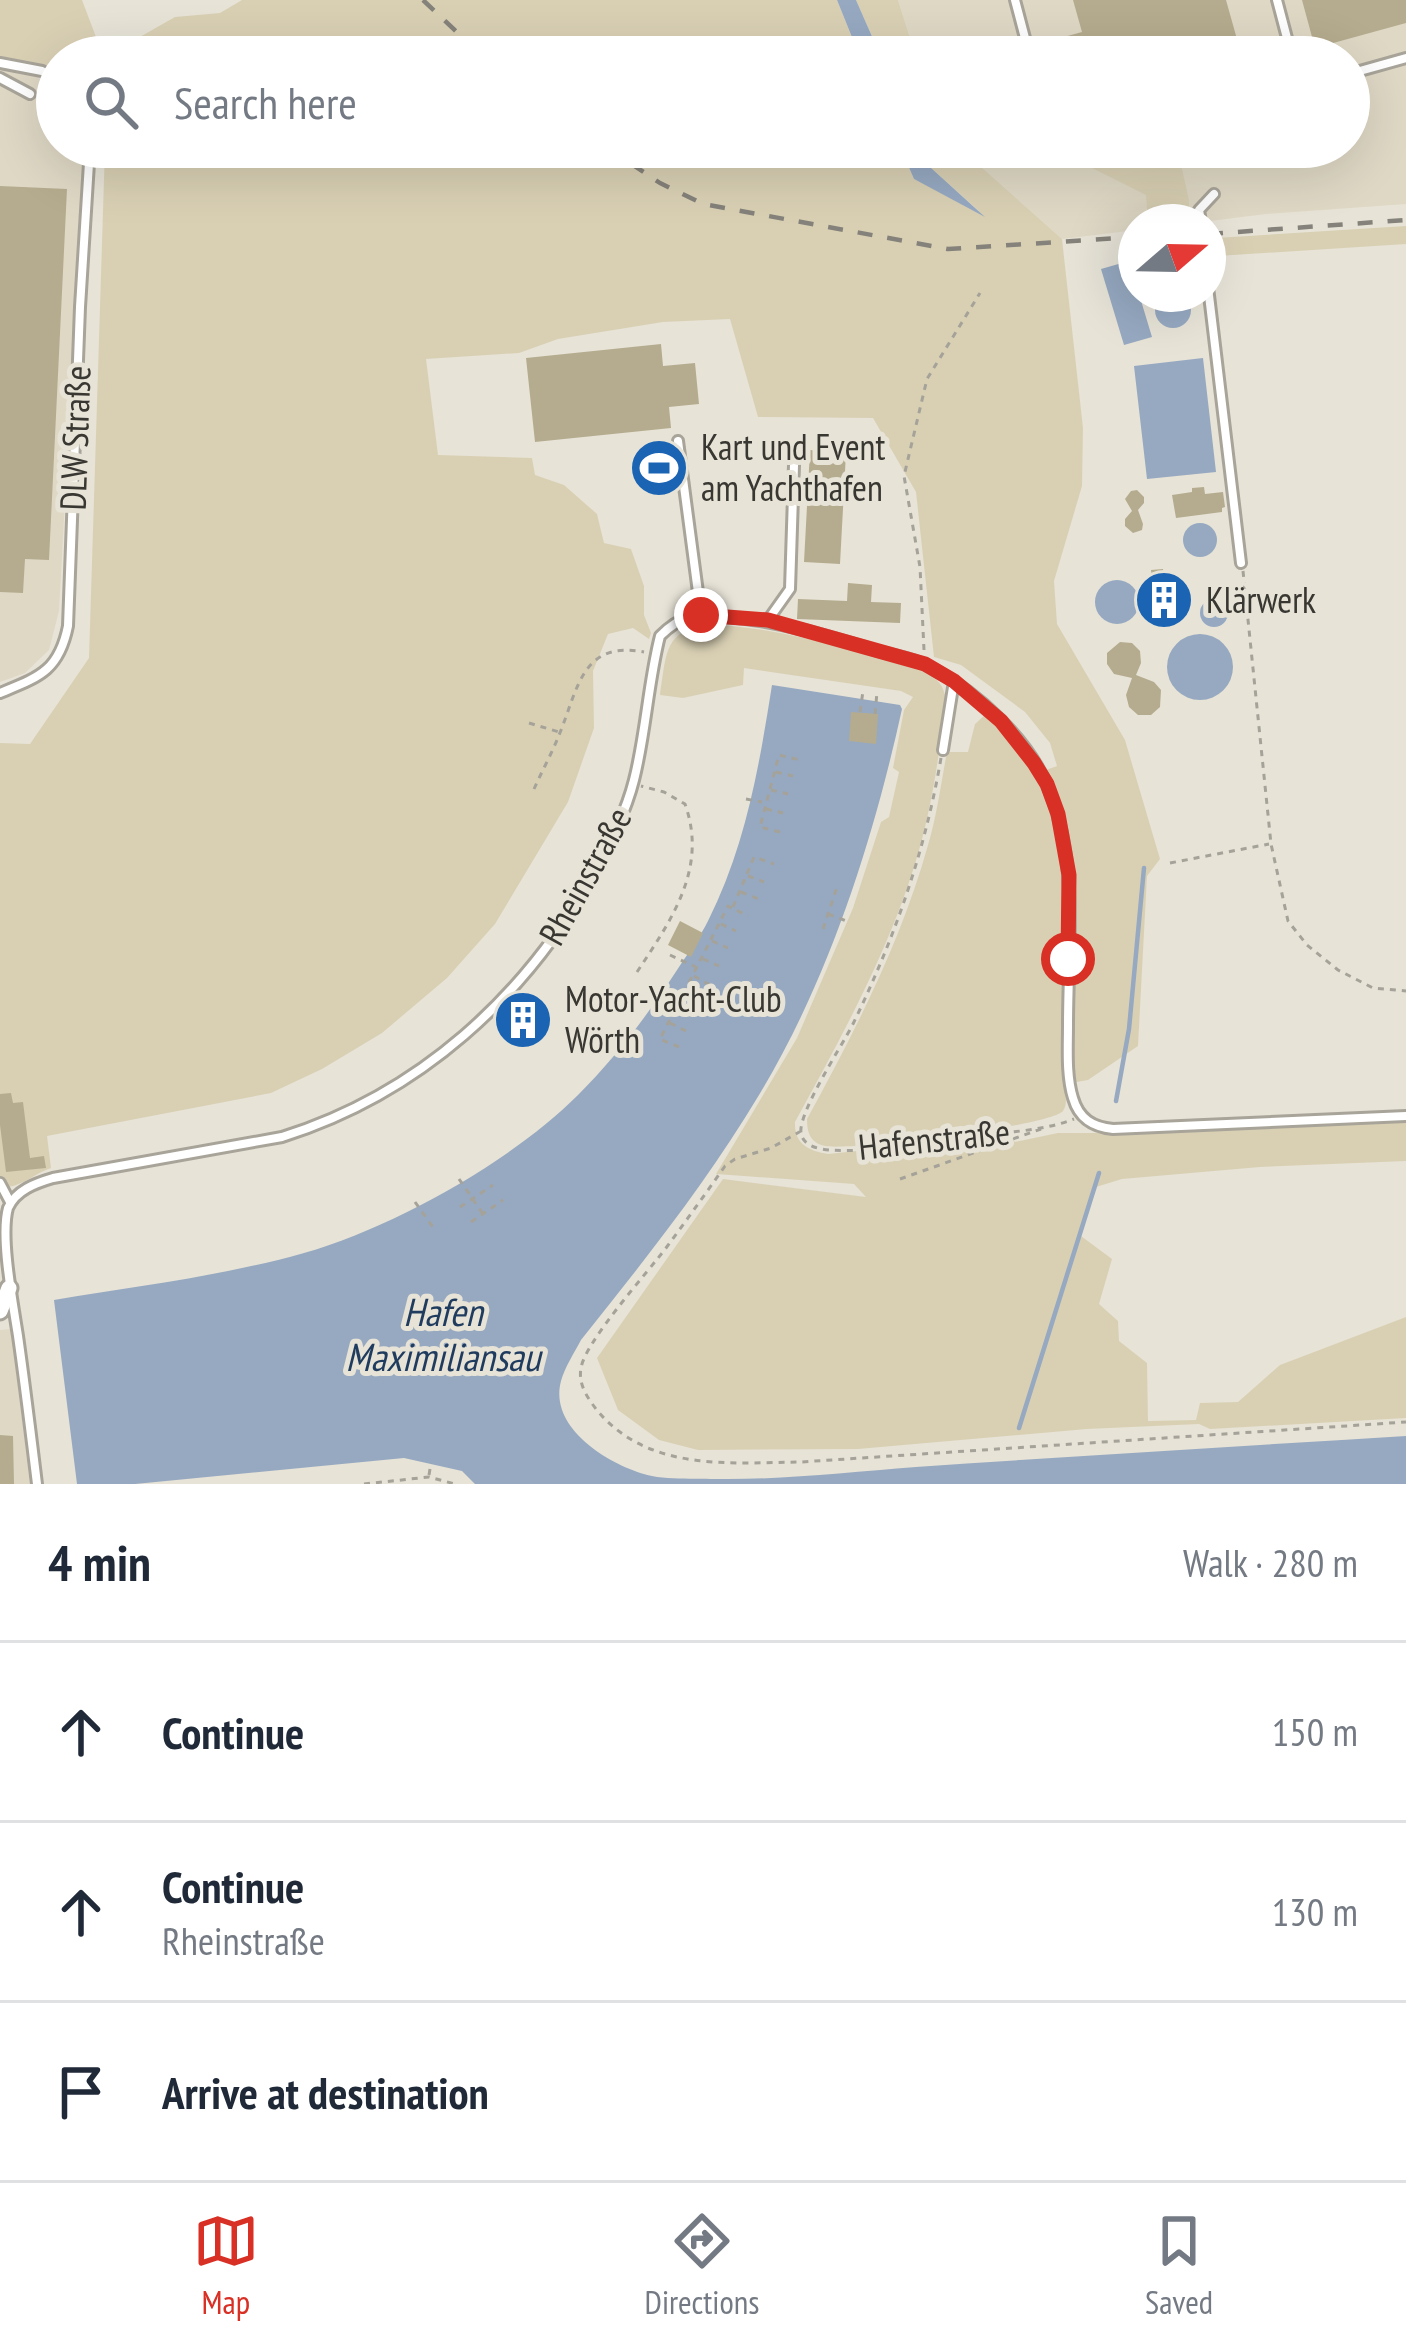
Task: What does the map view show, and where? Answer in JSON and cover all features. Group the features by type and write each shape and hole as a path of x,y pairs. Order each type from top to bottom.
{"street":[{"path":"0,1311 9,1288"}],"lane":[{"path":"1015,0 1024,36"},
{"path":"1277,0 1286,36"},
{"path":"1370,68 1406,58"},
{"path":"0,63 36,70"},
{"path":"0,78 30,94"},
{"name":"DLW Straße","path":"0,693 52,666 68,626 89,168"},
{"path":"1205,204 1214,194"},
{"path":"1211,312 1241,563"},
{"path":"678,441 701,615"},
{"path":"768,620 790,590 794,465"},
{"path":"656,653 660,636 679,621 701,615 768,620 925,664 980,702 1018,740 1047,784 1058,814 1069,875 1071,1088 1081,1115 1100,1127 1406,1116"},
{"name":"Rheinstraße","path":"10,1202 34,1184 53,1178 282,1137 349,1112 393,1088 473,1030 546,951 610,843 634,783 656,653"},
{"path":"943,750 954,681"},
{"path":"0,1184 10,1202 3,1228 37,1484"}],"path":[{"path":"925,664 920,567 904,476 927,379 980,292"},
{"path":"1241,563 1271,844 1288,921 1338,970 1373,988 1406,991"},
{"path":"534,789 584,671 621,647 656,653"},
{"path":"860,712 863,691"},
{"path":"874,714 877,692"},
{"path":"532,723 560,733"},
{"name":"Hafenstraße","path":"943,750 908,897 851,1027 808,1106 801,1131 804,1140 813,1148 831,1150 895,1146 1048,1126 1081,1115"},
{"path":"780,832 760,826 774,771 779,754 800,760"},
{"path":"774,771 793,776"},
{"path":"634,783 686,803 694,828 691,872 671,921 637,972"},
{"path":"769,789 788,794"},
{"path":"746,799 783,813"},
{"path":"1170,863 1271,844"},
{"path":"733,909 754,857 774,864"},
{"path":"746,875 764,882"},
{"path":"823,928 838,884"},
{"path":"740,892 759,899"},
{"path":"679,1047 660,1039 728,906 748,916"},
{"path":"828,914 849,922"},
{"path":"720,923 736,932"},
{"path":"711,940 728,948"},
{"path":"670,956 697,967"},
{"path":"702,958 719,966"},
{"path":"693,976 710,985"},
{"path":"685,991 702,1000"},
{"path":"676,1007 694,1016"},
{"path":"669,1023 686,1030"},
{"path":"900,1179 1048,1126"},
{"path":"801,1131 725,1166 593,1342 581,1365 585,1396 610,1424 659,1454 707,1463 802,1462 1406,1421"},
{"path":"459,1179 483,1214"},
{"path":"460,1207 493,1185"},
{"path":"471,1222 503,1200"},
{"path":"415,1202 435,1230"},
{"path":"429,1477 431,1463"},
{"path":"364,1484 429,1477 455,1484"}],"shaded area":[{"path":"0,0 82,0 96,36 36,36 36,65 0,56"},
{"path":"242,0 837,0 852,36 142,36 175,17 220,13"},
{"path":"856,0 898,0 909,36 872,36"},
{"path":"898,0 1406,0 1406,204 1226,219 1226,204 1118,204 1118,232 1062,239 983,168 1370,168 1370,36 909,36"},
{"path":"0,70 36,77 36,168 83,168 59,611 49,650 25,673 0,682"},
{"path":"104,168 909,168 914,179 980,212 931,168 983,168 1062,239 1083,428 1082,486 1054,581 1057,624 1125,740 1160,859 1147,876 1138,1046 1088,1080 1065,1084 1065,1108 1050,1117 871,1145 825,1146 810,1136 807,1119 891,951 917,881 947,752 968,752 975,724 986,714 1015,742 1035,774 1057,766 1050,743 1025,712 961,665 934,657 916,492 873,418 758,417 730,319 663,322 558,339 519,353 426,359 438,455 532,458 535,475 564,485 597,514 604,543 631,549 644,586 644,615 651,633 649,639 633,628 608,634 593,671 594,728 568,802 495,924 447,978 382,1033 322,1069 271,1093 47,1136 51,1168 0,1187 0,743 30,744 89,658"},
{"path":"1092,168 1182,168 1189,204 1147,204 1146,195"},
{"path":"1406,226 1406,244 1226,255 1226,237"},
{"path":"717,625 797,636 926,672 940,683 946,700 929,809 906,891 855,1009 795,1122 800,1141 828,1154 1010,1135 1015,1142 1058,1133 1406,1119 1406,1161 1260,1167 1122,1179 1096,1187 1081,1236 1112,1259 1099,1304 1118,1321 1119,1341 1147,1363 1148,1421 1196,1420 1200,1403 1238,1402 1280,1365 1406,1317 1406,1418 1210,1429 1199,1424 1087,1429 858,1449 698,1450 659,1440 618,1410 597,1358 723,1179 866,1197 854,1184 716,1174 797,1038 853,908 881,822 889,817 899,772 893,768 904,710 913,697 901,691 744,668 743,685 683,698 660,695 671,644 687,630"},
{"path":"11,1329 30,1484 0,1484 0,1330"}],"water":[{"path":"837,0 856,0 872,36 852,36"},
{"path":"909,168 931,168 985,217 914,179"},
{"path":"1118,264 1118,312 1144,312 1152,337 1124,345 1101,269"},
{"path":"1156,312 1190,312 1185,322 1173,328"},
{"path":"1203,358 1216,472 1147,479 1134,366"},
{"path":"1200,523 1212,528 1217,540 1212,552 1200,557 1188,552 1183,540 1188,528"},
{"path":"1117,580 1133,586 1139,602 1133,618 1117,624 1101,618 1095,602 1101,586"},
{"path":"1214,599 1224,603 1228,613 1224,623 1214,627 1204,623 1200,613 1204,603"},
{"path":"1200,634 1223,644 1233,667 1223,690 1200,700 1177,690 1167,667 1177,644"},
{"name":"Hafen Maximiliansau","path":"772,685 900,705 877,809 846,908 784,1051 718,1159 567,1365 560,1398 574,1430 602,1455 636,1471 668,1478 716,1479 1406,1436 1406,1484 475,1484 462,1471 404,1458 135,1484 77,1484 54,1300 242,1268 339,1241 450,1189 551,1120 632,1034 708,921 742,835"}],"building":[{"path":"1073,0 1226,0 1236,36 1068,36 1082,32"},
{"path":"1302,0 1406,0 1406,23 1359,36 1312,36"},
{"path":"0,186 67,189 49,560 25,559 23,593 0,592"},
{"path":"661,344 663,366 695,363 699,404 669,407 671,428 535,442 526,358"},
{"path":"810,450 846,453 840,564 804,562"},
{"path":"1204,487 1205,494 1223,492 1222,512 1176,518 1172,495"},
{"path":"1137,490 1144,497 1138,510 1143,524 1142,530 1133,533 1125,526 1132,511 1125,499"},
{"name":"Klärwerk","path":"1163,569 1164,577 1172,576 1177,622 1157,625 1151,570"},
{"path":"848,583 872,585 871,602 901,603 900,623 797,619 798,599 847,601"},
{"path":"1120,642 1132,643 1140,651 1136,675 1161,690 1160,707 1151,715 1138,715 1129,707 1126,695 1132,678 1114,674 1107,664 1107,653"},
{"path":"851,712 878,714 876,744 849,741"},
{"path":"680,921 703,933 691,957 668,945"},
{"name":"Motor-Yacht-Club Wörth","path":"531,999 545,1013 516,1041 502,1027"},
{"path":"11,1093 13,1103 23,1102 30,1158 44,1156 46,1168 6,1172 0,1094"},
{"path":"0,1435 13,1436 14,1484 0,1484"}],"waterway":[{"path":"1116,1101 1129,1029 1144,868"},
{"path":"1019,1428 1099,1173"}],"railway":[{"path":"423,0 461,36"},
{"path":"638,168 703,204 948,249 1118,238"},
{"path":"1226,233 1406,220"}],"place":[{"name":"Kart und Event am Yachthafen","path":"659,468"},
{"name":"Klärwerk","path":"1164,600"},
{"name":"Motor-Yacht-Club Wörth","path":"523,1020"}],"route":[{"path":"701,615 768,620 925,664 954,681 1001,721 1047,784 1058,814 1069,875 1068,959"}]}
